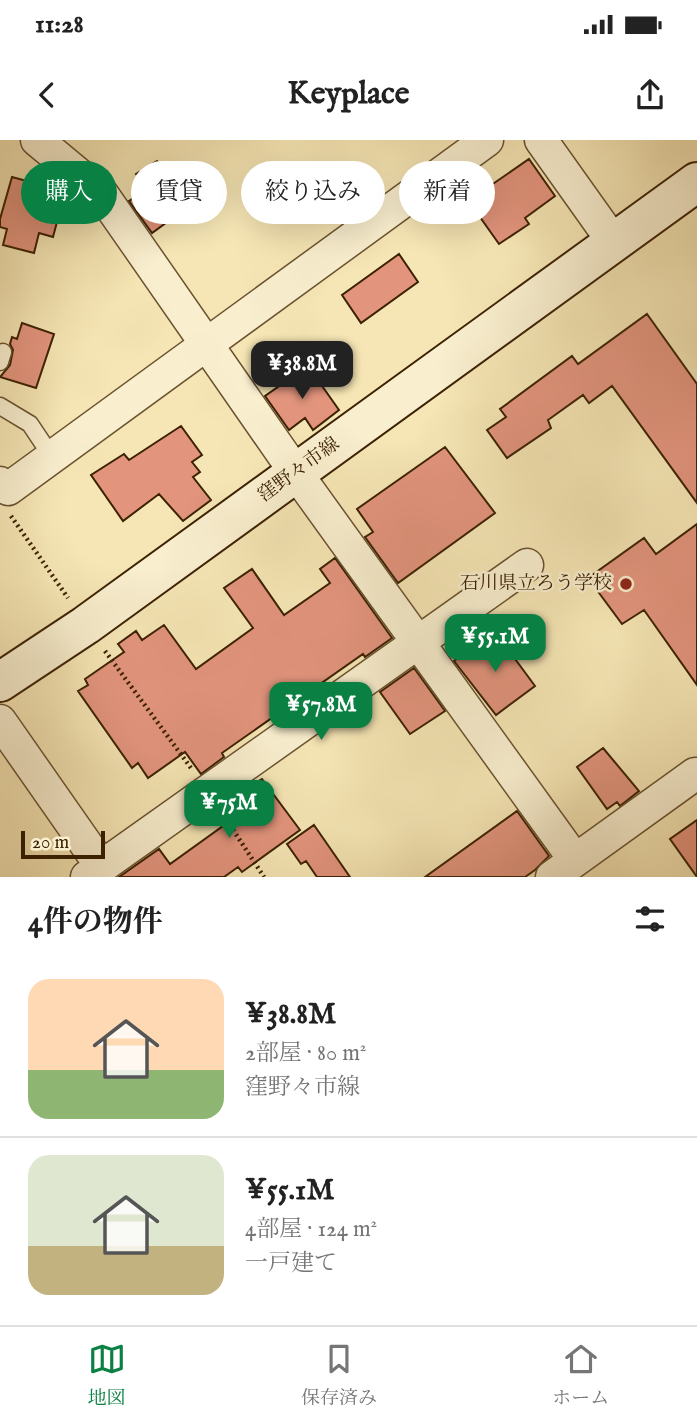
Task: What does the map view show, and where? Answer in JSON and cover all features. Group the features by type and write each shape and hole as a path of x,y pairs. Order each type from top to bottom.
{"main road":[{"name":"窪野々市線","path":"0,682 86,625 697,182"}],"street":[{"path":"37,140 102,194 416,641 563,869 695,774"},
{"path":"8,483 52,457 487,140"},
{"path":"541,140 615,244"},
{"path":"0,721 95,872 416,641 527,565"}],"lane":[{"path":"0,406 30,424 52,457"}],"path":[{"path":"8,483 6,509 86,625 208,791 264,877"}],"building":[{"path":"529,159 555,196 525,218 529,224 499,244 485,224 495,224 495,182"},
{"path":"12,177 21,179 21,224 56,224 53,237 39,233 34,253 3,245 7,229 0,227 0,219"},
{"path":"146,224 164,224 152,233"},
{"path":"399,254 418,282 361,323 342,295"},
{"path":"647,314 697,384 697,503 612,386 589,403 583,395 548,420 551,428 507,458 487,430 506,417 500,409 572,356 578,364"},
{"path":"22,323 54,334 36,388 0,377 10,365 12,337 17,339"},
{"path":"308,366 339,410 313,430 305,418 289,430 265,396"},
{"path":"181,426 202,455 192,462 200,472 193,477 211,500 183,521 159,494 123,521 91,475 124,454 129,460"},
{"path":"445,447 495,513 398,583 365,537 373,532 357,509"},
{"path":"697,524 697,685 644,610 622,624 588,578 644,538 656,554"},
{"path":"335,558 392,638 365,657 363,654 222,753 224,757 201,774 185,752 148,778 138,763 132,768 78,691 88,685 85,679 124,652 118,644 136,631 142,640 164,625 196,669 253,628 224,588 252,569 284,615 330,583 320,569"},
{"path":"490,634 500,648 504,644 535,686 496,715 454,661"},
{"path":"414,668 445,711 410,734 380,692"},
{"path":"603,748 639,791 620,806 617,802 607,809 577,767"},
{"path":"262,779 300,830 242,872 238,867 224,877 119,877 159,849 170,864 234,818 223,803"},
{"path":"517,811 549,856 535,870 525,877 425,877"},
{"path":"697,820 697,877 670,839"},
{"path":"314,825 350,877 317,877 306,861 301,864 287,844"}],"place":[{"name":"石川県立ろう学校","path":"626,584"}]}
